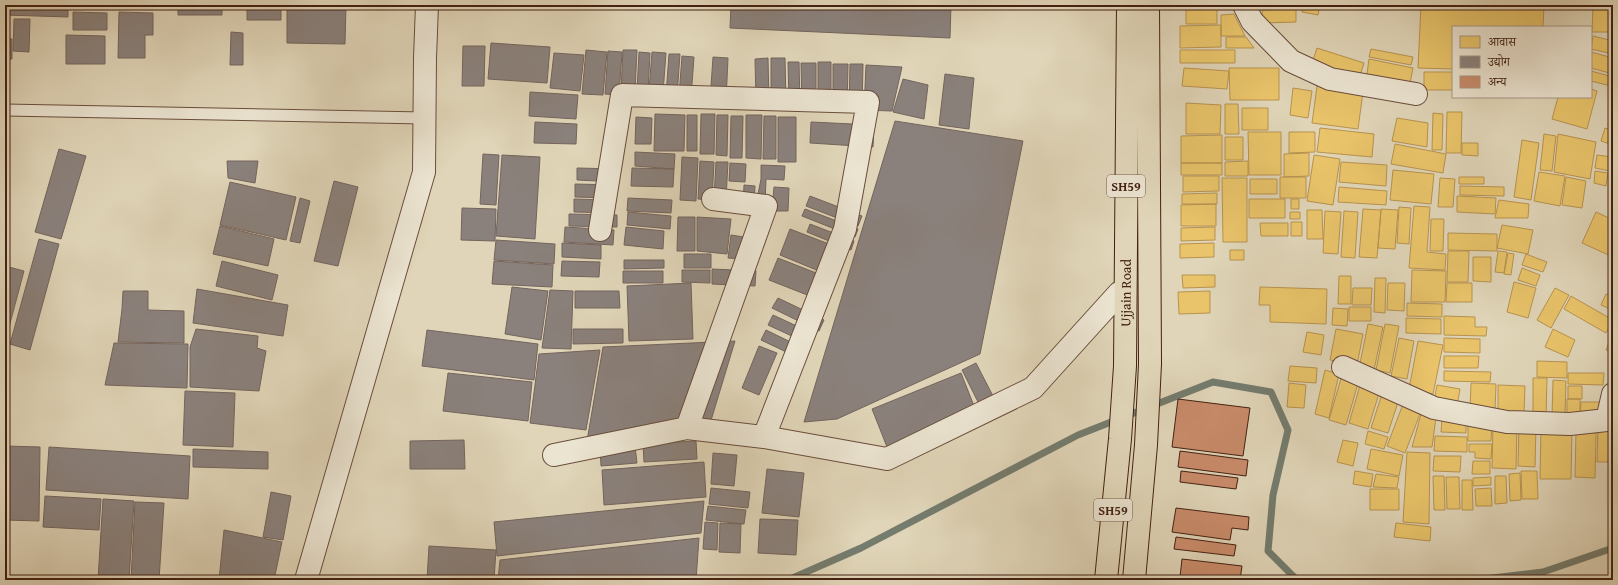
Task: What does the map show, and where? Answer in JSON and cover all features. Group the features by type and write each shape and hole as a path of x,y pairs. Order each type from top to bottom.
{"main road":[{"name":"Ujjain Road","path":"1106,580 1120,439 1124,366 1128,5"},
{"name":"Ujjain Road","path":"1134,580 1146,445 1150,364 1148,5"}],"street":[{"path":"306,580 424,172 427,5"},
{"path":"1244,5 1252,21 1290,61 1330,79 1416,94"},
{"path":"600,230 622,95 868,102 845,229 764,437"},
{"path":"687,428 766,206 714,199"},
{"path":"554,455 687,428 764,437 887,459 1032,388 1119,293 1125,291"},
{"path":"1343,367 1434,408 1507,422 1570,424 1607,420 1613,394"}],"lane":[{"path":"5,110 424,118"}],"building: आवास":[{"path":"1186,5 1217,5 1217,24 1186,24"},
{"path":"1303,5 1320,5 1318,15 1302,12"},
{"path":"1370,5 1410,5 1410,8 1370,7"},
{"path":"1421,5 1544,5 1543,26 1452,26 1452,69 1418,68"},
{"path":"1593,5 1613,5 1612,32 1592,32"},
{"path":"1296,9 1296,22 1263,23 1262,10"},
{"path":"1234,14 1245,36 1221,36 1221,15"},
{"path":"1221,25 1221,47 1180,48 1180,26"},
{"path":"1593,36 1613,41 1613,54 1592,49"},
{"path":"1226,37 1246,37 1254,48 1226,48"},
{"path":"1317,48 1364,63 1359,79 1312,63"},
{"path":"1371,49 1413,57 1411,65 1369,57"},
{"path":"1180,50 1235,50 1235,63 1180,63"},
{"path":"1592,52 1613,58 1613,74 1592,68"},
{"path":"1369,59 1413,68 1410,83 1367,74"},
{"path":"1184,68 1229,71 1227,89 1182,86"},
{"path":"1229,68 1279,68 1279,100 1230,100"},
{"path":"1592,71 1613,77 1611,86 1592,81"},
{"path":"1424,72 1452,72 1452,90 1424,90"},
{"path":"1317,86 1363,92 1358,129 1312,123"},
{"path":"1293,88 1312,91 1308,118 1290,115"},
{"path":"1592,89 1597,91 1587,129 1552,119 1558,98 1592,98"},
{"path":"1186,103 1221,105 1220,134 1186,134"},
{"path":"1225,104 1238,104 1239,134 1225,134"},
{"path":"1242,108 1268,108 1268,130 1242,130"},
{"path":"1613,110 1613,126 1608,125"},
{"path":"1447,112 1462,112 1461,153 1446,153"},
{"path":"1433,113 1443,114 1442,150 1432,150"},
{"path":"1397,118 1428,123 1427,147 1392,141"},
{"path":"1320,128 1374,134 1372,157 1317,152"},
{"path":"1605,128 1613,130 1613,145 1601,141"},
{"path":"1248,132 1281,132 1281,175 1249,175"},
{"path":"1289,132 1315,132 1315,152 1289,153"},
{"path":"1544,134 1556,136 1552,171 1540,170"},
{"path":"1558,134 1596,142 1590,179 1554,172"},
{"path":"1222,135 1222,163 1181,163 1181,136"},
{"path":"1225,137 1243,137 1243,160 1225,160"},
{"path":"1522,140 1539,143 1531,200 1514,197"},
{"path":"1462,143 1478,143 1478,156 1462,155"},
{"path":"1395,144 1446,154 1443,173 1391,164"},
{"path":"1309,153 1309,176 1284,177 1284,154"},
{"path":"1314,155 1340,159 1333,205 1307,201"},
{"path":"1597,155 1612,157 1610,171 1595,168"},
{"path":"1248,161 1248,176 1225,176 1225,162"},
{"path":"1341,162 1387,165 1386,186 1339,182"},
{"path":"1181,163 1222,163 1222,175 1181,175"},
{"path":"1393,170 1434,174 1431,204 1390,200"},
{"path":"1595,171 1608,173 1606,186 1594,183"},
{"path":"1539,172 1565,176 1560,206 1534,201"},
{"path":"1183,176 1219,176 1219,191 1183,192"},
{"path":"1280,177 1306,177 1306,198 1280,198"},
{"path":"1459,177 1484,177 1484,184 1459,184"},
{"path":"1566,177 1586,181 1582,208 1562,205"},
{"path":"1222,178 1247,178 1247,242 1223,242"},
{"path":"1440,178 1455,179 1453,207 1438,207"},
{"path":"1250,179 1277,179 1277,194 1250,194"},
{"path":"1460,186 1504,187 1504,196 1460,195"},
{"path":"1339,187 1387,191 1386,205 1338,202"},
{"path":"1217,193 1217,204 1182,204 1182,194"},
{"path":"1457,196 1496,198 1495,214 1457,212"},
{"path":"1249,199 1285,199 1285,218 1249,218"},
{"path":"1291,199 1299,199 1299,209 1291,209"},
{"path":"1499,200 1529,204 1528,218 1495,218"},
{"path":"1216,204 1216,226 1181,226 1181,205"},
{"path":"1414,206 1430,207 1427,252 1446,254 1445,270 1409,268"},
{"path":"1399,207 1411,208 1409,244 1397,243"},
{"path":"1363,209 1381,210 1377,258 1359,257"},
{"path":"1381,209 1398,210 1395,249 1378,248"},
{"path":"1307,210 1322,210 1323,239 1307,239"},
{"path":"1325,211 1341,212 1338,254 1323,253"},
{"path":"1344,211 1358,212 1355,258 1341,257"},
{"path":"1290,212 1300,212 1300,219 1290,219"},
{"path":"1596,212 1613,220 1613,257 1582,243"},
{"path":"1431,219 1444,219 1443,251 1430,251"},
{"path":"1291,222 1302,222 1302,236 1291,236"},
{"path":"1260,223 1288,223 1288,236 1261,236"},
{"path":"1502,225 1533,230 1528,254 1497,248"},
{"path":"1215,227 1215,240 1181,241 1181,228"},
{"path":"1448,233 1497,234 1497,251 1448,250"},
{"path":"1214,243 1214,257 1180,258 1180,244"},
{"path":"1230,250 1244,250 1244,260 1230,260"},
{"path":"1448,251 1469,251 1468,282 1447,282"},
{"path":"1498,251 1507,252 1504,273 1495,272"},
{"path":"1508,253 1514,254 1511,275 1504,274"},
{"path":"1526,254 1547,262 1543,272 1522,265"},
{"path":"1473,257 1491,257 1491,282 1473,281"},
{"path":"1522,268 1540,275 1536,286 1518,280"},
{"path":"1412,270 1446,271 1445,302 1411,302"},
{"path":"1182,275 1215,275 1215,287 1183,288"},
{"path":"1339,276 1351,276 1351,304 1338,304"},
{"path":"1375,278 1386,278 1385,313 1374,312"},
{"path":"1514,282 1536,288 1528,318 1507,312"},
{"path":"1388,283 1405,283 1404,311 1387,310"},
{"path":"1447,283 1472,283 1472,302 1446,302"},
{"path":"1260,287 1327,289 1326,324 1270,322 1270,305 1259,305"},
{"path":"1353,288 1372,288 1371,305 1352,305"},
{"path":"1555,288 1569,295 1551,328 1537,320"},
{"path":"1210,291 1210,313 1179,314 1178,292"},
{"path":"1606,294 1613,297 1613,310 1601,305"},
{"path":"1571,296 1613,320 1606,333 1564,309"},
{"path":"1407,303 1442,304 1442,317 1407,316"},
{"path":"1349,307 1371,307 1371,321 1349,321"},
{"path":"1333,308 1348,309 1347,326 1332,325"},
{"path":"1444,316 1475,317 1475,327 1487,327 1486,336 1444,335"},
{"path":"1406,318 1441,319 1441,334 1406,333"},
{"path":"1368,324 1383,327 1374,370 1359,368"},
{"path":"1385,324 1399,326 1390,373 1376,370"},
{"path":"1336,329 1363,334 1357,365 1330,360"},
{"path":"1553,329 1575,340 1568,357 1545,347"},
{"path":"1307,332 1324,335 1321,355 1303,352"},
{"path":"1613,333 1613,352 1606,350"},
{"path":"1399,338 1414,341 1407,379 1391,376"},
{"path":"1444,338 1480,339 1480,353 1444,352"},
{"path":"1418,341 1443,345 1433,394 1409,389"},
{"path":"1444,356 1479,356 1478,368 1444,368"},
{"path":"1537,361 1567,362 1567,378 1537,377"},
{"path":"1290,366 1317,368 1316,383 1288,381"},
{"path":"1325,370 1339,374 1329,418 1315,414"},
{"path":"1444,371 1491,372 1490,382 1444,381"},
{"path":"1568,373 1604,373 1603,385 1568,384"},
{"path":"1342,375 1359,380 1346,425 1329,420"},
{"path":"1533,378 1547,378 1546,417 1533,417"},
{"path":"1553,380 1566,381 1565,417 1552,417"},
{"path":"1361,382 1381,387 1368,429 1349,423"},
{"path":"1289,383 1306,385 1304,408 1287,407"},
{"path":"1471,383 1496,384 1495,411 1470,411"},
{"path":"1437,385 1460,389 1457,406 1434,402"},
{"path":"1498,385 1525,386 1524,413 1498,412"},
{"path":"1568,386 1582,386 1582,399 1568,399"},
{"path":"1382,394 1399,399 1388,433 1371,428"},
{"path":"1405,399 1423,406 1405,453 1387,446"},
{"path":"1567,399 1580,399 1580,418 1567,418"},
{"path":"1581,402 1602,402 1602,419 1580,419"},
{"path":"1423,407 1437,410 1432,447 1412,447"},
{"path":"1442,419 1466,420 1466,433 1441,432"},
{"path":"1613,423 1613,460 1612,460"},
{"path":"1468,424 1492,424 1491,441 1468,441"},
{"path":"1493,424 1517,425 1516,469 1492,468"},
{"path":"1598,425 1611,425 1610,462 1597,462"},
{"path":"1519,426 1536,426 1535,467 1518,466"},
{"path":"1541,429 1572,430 1571,479 1540,479"},
{"path":"1368,431 1388,437 1384,449 1365,444"},
{"path":"1576,432 1596,433 1595,478 1575,477"},
{"path":"1435,436 1467,437 1467,452 1434,451"},
{"path":"1343,440 1358,443 1353,466 1337,462"},
{"path":"1469,444 1492,444 1491,459 1475,458 1475,452 1469,452"},
{"path":"1371,449 1403,455 1399,476 1367,469"},
{"path":"1407,452 1430,453 1429,524 1403,522"},
{"path":"1434,456 1461,456 1460,472 1433,471"},
{"path":"1473,461 1490,461 1490,474 1472,474"},
{"path":"1355,471 1373,474 1371,487 1353,484"},
{"path":"1521,471 1537,471 1538,499 1522,499"},
{"path":"1520,473 1521,500 1510,501 1509,474"},
{"path":"1376,474 1399,477 1397,488 1373,487"},
{"path":"1433,476 1444,476 1445,510 1434,510"},
{"path":"1495,476 1506,476 1507,503 1495,504"},
{"path":"1446,477 1459,477 1460,509 1447,509"},
{"path":"1491,477 1491,485 1473,486 1473,478"},
{"path":"1462,480 1472,480 1473,510 1462,510"},
{"path":"1491,488 1492,506 1476,506 1475,489"},
{"path":"1370,489 1399,489 1399,510 1370,510"},
{"path":"1396,523 1431,527 1430,541 1394,537"}],"building: उद्योग":[{"path":"5,5 68,5 68,17 5,15"},
{"path":"178,5 222,5 222,15 178,15"},
{"path":"247,5 281,5 281,20 247,20"},
{"path":"287,5 346,5 345,44 287,43"},
{"path":"731,5 951,5 950,38 730,28"},
{"path":"73,12 107,13 107,30 73,30"},
{"path":"119,12 153,13 153,35 145,35 145,58 118,58"},
{"path":"14,19 30,19 29,52 13,51"},
{"path":"231,32 243,33 243,65 230,65"},
{"path":"66,35 105,36 105,64 66,64"},
{"path":"5,38 12,39 12,59 5,59"},
{"path":"491,43 550,47 547,83 488,79"},
{"path":"463,46 485,46 484,86 462,86"},
{"path":"586,50 607,52 603,95 582,94"},
{"path":"623,50 637,50 635,91 621,90"},
{"path":"608,51 622,52 619,95 605,94"},
{"path":"639,52 650,53 648,92 637,91"},
{"path":"652,52 666,53 663,93 649,91"},
{"path":"554,53 584,55 580,91 550,88"},
{"path":"669,54 680,54 677,96 666,95"},
{"path":"682,56 694,57 691,97 679,96"},
{"path":"713,57 728,58 726,101 710,101"},
{"path":"768,58 769,102 756,102 755,59"},
{"path":"771,58 785,58 786,102 771,102"},
{"path":"788,62 799,62 800,103 789,103"},
{"path":"818,62 831,62 831,108 818,108"},
{"path":"801,63 816,63 816,103 802,103"},
{"path":"833,64 848,64 847,111 833,110"},
{"path":"850,64 863,64 862,110 849,110"},
{"path":"866,65 902,67 892,111 864,110"},
{"path":"945,74 974,78 969,129 939,125"},
{"path":"903,79 928,85 924,119 893,112"},
{"path":"530,92 578,95 576,119 529,116"},
{"path":"655,114 685,115 684,151 654,151"},
{"path":"701,114 715,114 714,154 700,154"},
{"path":"687,115 697,115 697,151 687,151"},
{"path":"717,115 728,115 727,156 716,155"},
{"path":"746,115 762,115 761,159 746,158"},
{"path":"731,116 743,116 742,158 730,158"},
{"path":"764,116 776,116 776,159 763,159"},
{"path":"636,117 652,118 651,144 635,144"},
{"path":"778,117 796,117 796,162 778,162"},
{"path":"895,121 1023,141 980,354 837,419 804,422"},
{"path":"535,122 577,124 576,144 534,143"},
{"path":"811,122 874,125 873,147 810,143"},
{"path":"59,149 86,156 61,239 35,232"},
{"path":"635,152 675,154 674,169 635,166"},
{"path":"483,154 499,155 496,205 480,204"},
{"path":"502,155 540,157 535,239 496,236"},
{"path":"682,157 698,158 696,201 680,200"},
{"path":"227,161 258,161 255,183 228,178"},
{"path":"700,161 714,162 712,200 698,199"},
{"path":"716,162 728,162 726,199 714,198"},
{"path":"730,163 746,164 745,182 729,181"},
{"path":"761,165 785,166 784,180 766,179 765,205 756,204 761,179"},
{"path":"577,168 617,169 617,182 577,180"},
{"path":"632,168 674,169 673,187 631,186"},
{"path":"334,181 358,187 338,266 314,261"},
{"path":"230,182 296,197 286,240 220,225"},
{"path":"575,184 614,185 614,198 575,197"},
{"path":"744,185 755,186 754,205 743,205"},
{"path":"774,187 789,188 788,211 772,211"},
{"path":"810,196 862,216 858,226 806,206"},
{"path":"300,198 310,201 300,243 290,241"},
{"path":"628,198 672,200 671,213 627,211"},
{"path":"574,199 613,200 613,213 574,212"},
{"path":"462,208 496,209 495,241 461,240"},
{"path":"805,209 858,229 855,237 802,216"},
{"path":"628,212 671,216 670,229 627,225"},
{"path":"569,214 617,215 617,227 569,226"},
{"path":"678,217 695,217 695,251 677,251"},
{"path":"697,217 731,219 727,254 697,251"},
{"path":"810,224 854,241 851,250 807,232"},
{"path":"220,226 274,239 268,266 213,254"},
{"path":"565,227 614,230 613,245 564,242"},
{"path":"626,227 664,231 663,249 624,245"},
{"path":"790,229 847,251 836,278 780,255"},
{"path":"731,235 744,237 742,259 728,258"},
{"path":"39,239 59,244 30,350 10,344"},
{"path":"496,240 555,244 554,264 494,260"},
{"path":"562,243 601,245 601,259 562,257"},
{"path":"684,254 711,254 711,268 684,268"},
{"path":"778,258 834,280 825,302 769,280"},
{"path":"624,260 664,260 664,268 624,269"},
{"path":"222,261 278,275 272,300 216,286"},
{"path":"494,261 553,265 552,287 492,284"},
{"path":"562,261 600,262 599,277 561,276"},
{"path":"5,266 24,271 5,342"},
{"path":"712,269 756,271 755,286 712,284"},
{"path":"682,270 710,270 710,283 682,282"},
{"path":"623,271 663,271 663,283 623,283"},
{"path":"691,283 693,339 629,341 627,286"},
{"path":"512,287 548,291 541,340 505,334"},
{"path":"197,289 288,305 283,336 193,323"},
{"path":"550,290 573,291 571,349 542,348"},
{"path":"123,291 148,291 148,310 184,311 184,343 118,342"},
{"path":"575,291 619,291 620,308 575,308"},
{"path":"778,298 824,320 819,331 772,308"},
{"path":"773,315 814,334 809,344 768,325"},
{"path":"196,329 258,336 257,348 266,351 259,391 190,387 190,347"},
{"path":"573,329 623,329 623,343 573,344"},
{"path":"427,330 538,344 534,380 422,366"},
{"path":"766,330 805,349 801,359 761,340"},
{"path":"735,341 706,437 587,441 603,347"},
{"path":"114,343 188,344 187,388 105,385"},
{"path":"759,346 777,353 759,395 742,388"},
{"path":"600,350 586,430 530,423 539,354"},
{"path":"976,363 994,398 980,406 962,370"},
{"path":"448,373 532,382 528,421 443,411"},
{"path":"961,373 978,416 889,452 872,409"},
{"path":"185,391 235,393 233,447 183,445"},
{"path":"464,440 465,469 410,469 410,441"},
{"path":"696,441 697,459 644,462 643,444"},
{"path":"5,446 40,447 39,521 5,520"},
{"path":"635,446 637,463 601,466 600,448"},
{"path":"49,447 190,456 188,499 46,490"},
{"path":"193,449 268,452 268,469 193,467"},
{"path":"713,453 737,455 734,486 711,484"},
{"path":"704,462 706,497 604,505 602,470"},
{"path":"767,469 804,473 799,517 762,513"},
{"path":"711,488 750,492 748,508 709,504"},
{"path":"271,492 291,496 283,540 263,537"},
{"path":"45,496 101,499 99,530 43,527"},
{"path":"103,499 134,501 129,580 98,580"},
{"path":"704,501 701,533 497,556 494,522"},
{"path":"135,502 164,503 159,580 131,580"},
{"path":"708,506 746,510 744,524 706,520"},
{"path":"760,519 798,520 796,555 758,553"},
{"path":"705,522 718,523 717,550 703,549"},
{"path":"720,523 741,524 740,553 719,552"},
{"path":"224,530 282,542 274,580 219,580"},
{"path":"699,538 696,580 498,580 500,560"},
{"path":"429,546 496,550 494,580 427,580"},
{"path":"353,578 399,580 353,580"}],"building: अन्य":[{"path":"1178,399 1250,408 1243,456 1172,447"},
{"path":"1180,451 1248,460 1246,476 1178,467"},
{"path":"1181,471 1238,478 1236,489 1180,482"},
{"path":"1176,508 1249,517 1248,530 1232,528 1230,540 1172,532"},
{"path":"1176,537 1236,545 1234,556 1174,549"},
{"path":"1182,559 1242,566 1240,580 1204,580 1180,577"}],"waterway":[{"path":"788,580 861,548 1078,435 1213,382 1271,392 1288,430 1273,495 1268,551 1297,580"},
{"path":"1475,580 1543,572 1613,548"}]}
